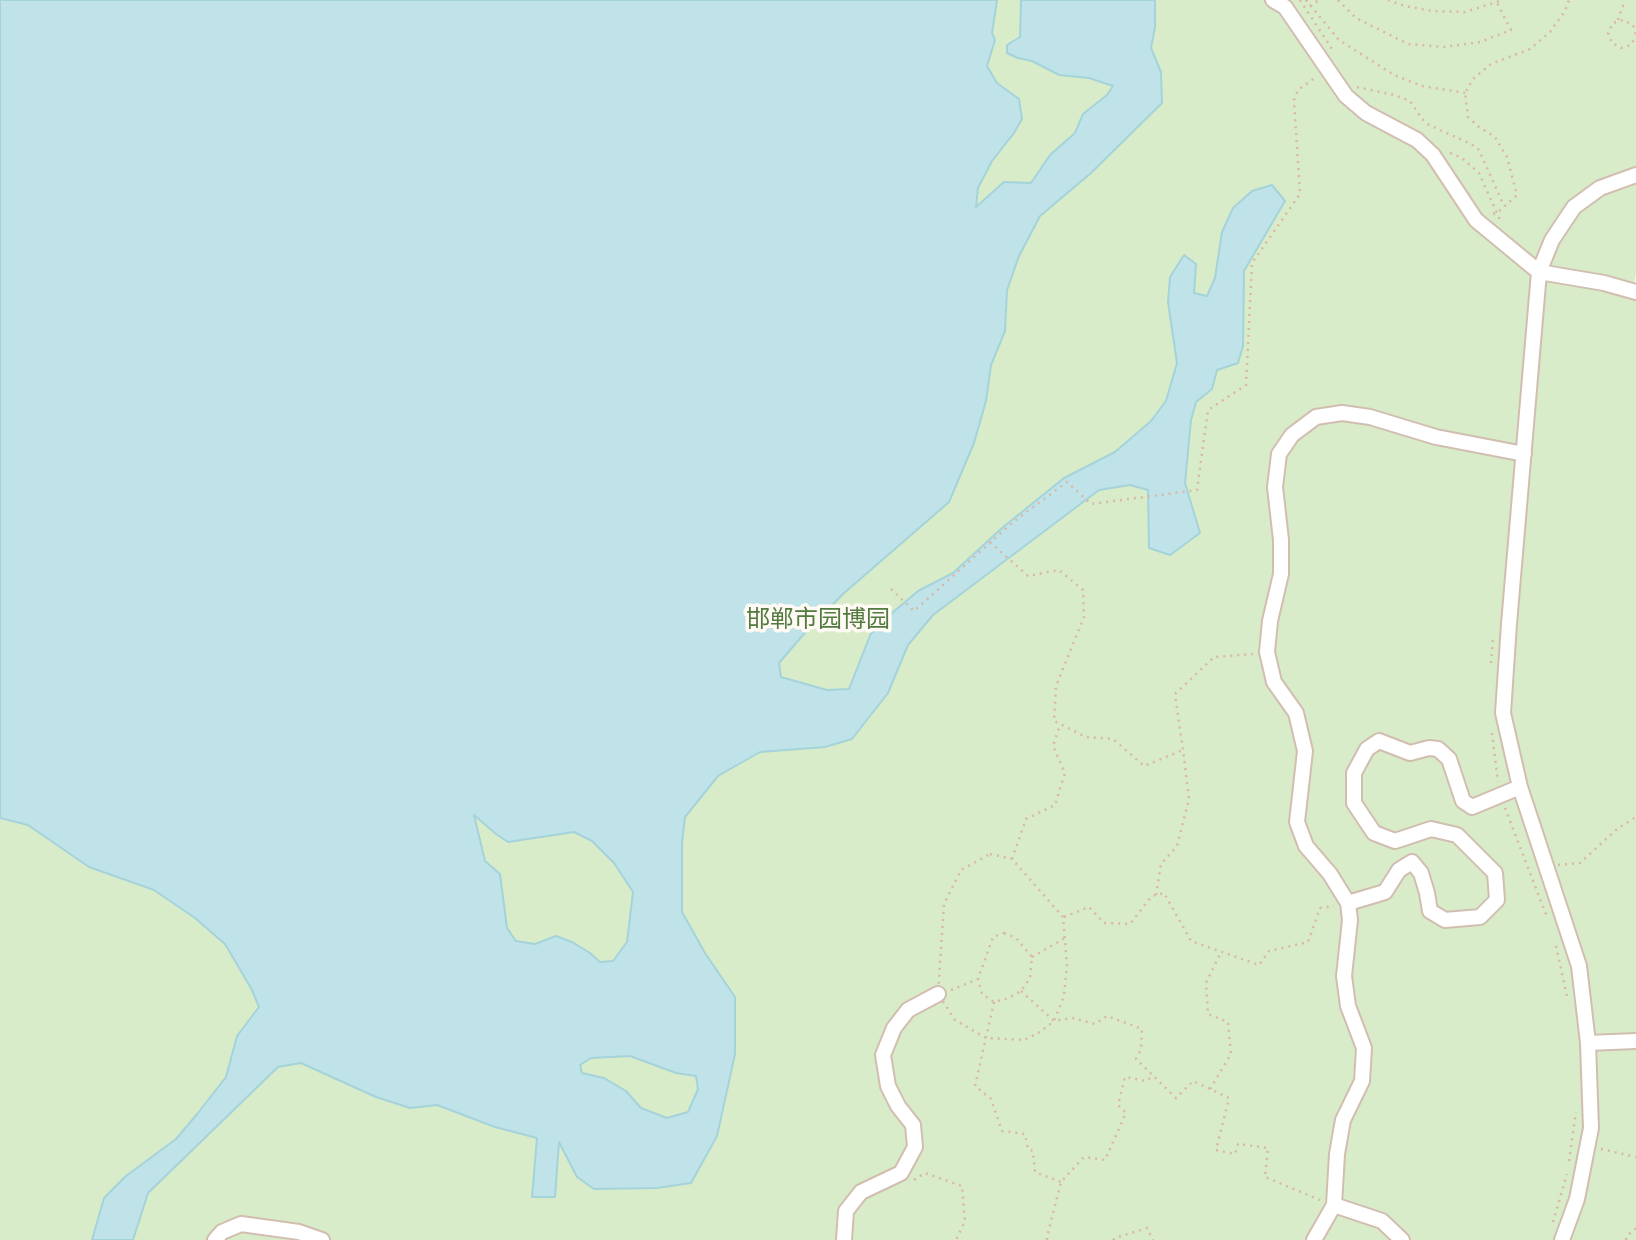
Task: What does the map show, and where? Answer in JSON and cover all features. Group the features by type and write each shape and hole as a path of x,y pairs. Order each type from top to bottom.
{"street":[{"path":"1280,2 1346,96 1366,113 1417,140 1433,155 1476,220 1539,272 1604,283 1636,292"},
{"path":"1562,1240 1577,1199 1591,1128 1588,1043 1579,966 1520,787 1503,713 1539,272 1552,240 1574,207 1600,188 1636,175"},
{"path":"1314,1240 1334,1205 1337,1154 1343,1120 1362,1081 1364,1048 1348,1006 1344,976 1350,920 1348,903 1330,874 1306,846 1297,822 1305,751 1296,713 1274,682 1267,652 1270,621 1281,574 1281,540 1275,487 1279,454 1292,435 1316,417 1342,412 1370,417 1436,437 1524,454"},
{"path":"1348,903 1385,892 1399,870 1412,862 1421,873 1430,911 1445,920 1480,917 1497,900 1495,873 1457,835 1432,829 1395,841 1374,833 1354,803 1354,773 1367,749 1379,741 1410,753 1429,748 1438,749 1449,759 1463,801 1472,807 1520,787"},
{"path":"844,1240 846,1211 861,1192 901,1173 915,1147 913,1125 898,1106 888,1086 883,1055 894,1028 908,1010 938,995"},
{"path":"1588,1043 1636,1041"},
{"path":"1334,1205 1382,1221 1402,1240"},
{"path":"215,1240 222,1232 241,1224 299,1232 323,1240"}],"path":[{"path":"1300,0 1336,54"},
{"path":"1306,0 1339,40 1394,75 1422,86 1465,93"},
{"path":"1310,6 1319,0"},
{"path":"1338,0 1356,18 1408,44 1444,47 1480,41 1511,30 1497,3"},
{"path":"1388,0 1405,6 1443,12 1465,12 1503,0"},
{"path":"1497,213 1517,195 1507,157 1495,137 1468,117 1465,93 1473,79 1491,64 1530,49 1550,32 1566,11 1569,0"},
{"path":"1618,21 1633,25 1636,35 1631,45 1621,48 1612,43 1608,33 1618,21 1625,0"},
{"path":"1631,45 1636,51"},
{"path":"891,589 914,611 1013,522 1067,482 1091,504 1197,490 1208,410 1246,385 1252,263 1300,194 1294,100 1298,90 1327,69"},
{"path":"1336,82 1410,101 1429,125 1471,144 1479,150 1504,206"},
{"path":"1451,153 1462,158 1479,173 1503,226"},
{"path":"990,542 1028,576 1059,570 1083,590 1084,617 1056,686 1054,721 1086,737 1113,739 1144,766 1183,750"},
{"path":"1156,895 1161,864 1177,846 1189,799 1175,694 1214,657 1267,652"},
{"path":"1012,859 1027,819 1055,805 1065,773 1053,746 1060,725"},
{"path":"1546,865 1580,863 1616,829 1636,817"},
{"path":"1054,1021 1064,996 1067,965 1063,917 1012,859 990,854 961,870 944,904 938,995 955,1020 986,1038 1024,1040 1054,1021 1072,1018 1095,1024 1107,1016 1142,1029 1141,1049 1136,1059 1176,1098 1193,1081 1228,1098 1216,1150 1235,1154 1238,1143 1268,1148 1265,1177 1334,1205"},
{"path":"1063,917 1089,907 1104,923 1130,923 1152,895 1164,893 1191,941 1259,965 1269,951 1308,942 1320,908 1348,903"},
{"path":"1004,933 1016,938 1032,957 1030,978 1021,991 994,1002 982,994 978,979 993,937 1004,933"},
{"path":"1032,957 1065,938"},
{"path":"1210,1089 1231,1054 1228,1022 1208,1014 1206,983 1221,952"},
{"path":"938,995 978,979"},
{"path":"1021,991 1054,1021"},
{"path":"994,1002 975,1086 991,1098 1002,1131 1025,1134 1028,1149 1033,1151 1035,1172 1061,1182"},
{"path":"1047,1240 1061,1182 1084,1157 1105,1160 1126,1114 1118,1105 1125,1077 1146,1081 1153,1076"},
{"path":"1587,1146 1636,1157"},
{"path":"901,1173 913,1181 925,1173 962,1185 965,1221 956,1240"},
{"path":"1113,1240 1147,1228 1153,1240"},
{"path":"1626,1240 1636,1228"}],"green space":[{"name":"邯郸市园博园","path":"0,0 1636,0 1636,274 1633,289 1636,291 1636,1240 0,1240"}],"water":[{"path":"0,0 997,0 992,33 995,40 987,66 997,83 1019,99 1022,119 992,161 978,188 976,207 1004,182 1031,183 1050,155 1075,133 1083,114 1107,95 1113,86 1089,78 1059,75 1032,61 1007,53 1007,45 1020,37 1021,0 1155,0 1155,27 1151,48 1161,72 1162,103 1091,173 1040,216 1019,256 1007,290 1005,331 991,365 986,401 974,443 949,502 843,594 779,663 781,677 827,690 849,689 871,633 888,622 892,613 918,591 953,573 1002,528 1064,478 1115,452 1151,421 1166,401 1177,363 1168,302 1170,277 1184,255 1196,264 1194,293 1207,296 1215,278 1222,232 1233,208 1252,191 1272,185 1285,201 1244,271 1243,346 1238,363 1217,370 1212,389 1196,402 1191,420 1185,483 1200,533 1170,555 1149,548 1148,490 1130,485 1099,490 933,615 908,645 888,693 852,739 825,747 760,752 718,776 685,817 682,843 682,912 705,953 735,997 735,1054 717,1136 691,1183 657,1188 594,1189 577,1177 559,1142 555,1197 532,1197 537,1138 495,1127 437,1105 410,1108 376,1097 301,1063 278,1067 148,1193 133,1240 92,1240 104,1198 126,1176 176,1139 198,1113 226,1077 237,1036 259,1007 225,944 195,918 154,890 89,867 28,825 0,818","holes":["474,815 508,842 574,832 592,841 614,863 633,892 627,942 613,961 600,962 572,942 556,936 535,944 516,941 507,928 500,874 485,861","630,1056 676,1073 696,1076 698,1089 688,1112 667,1118 641,1108 626,1091 604,1078 582,1073 580,1065 591,1058"]}]}
